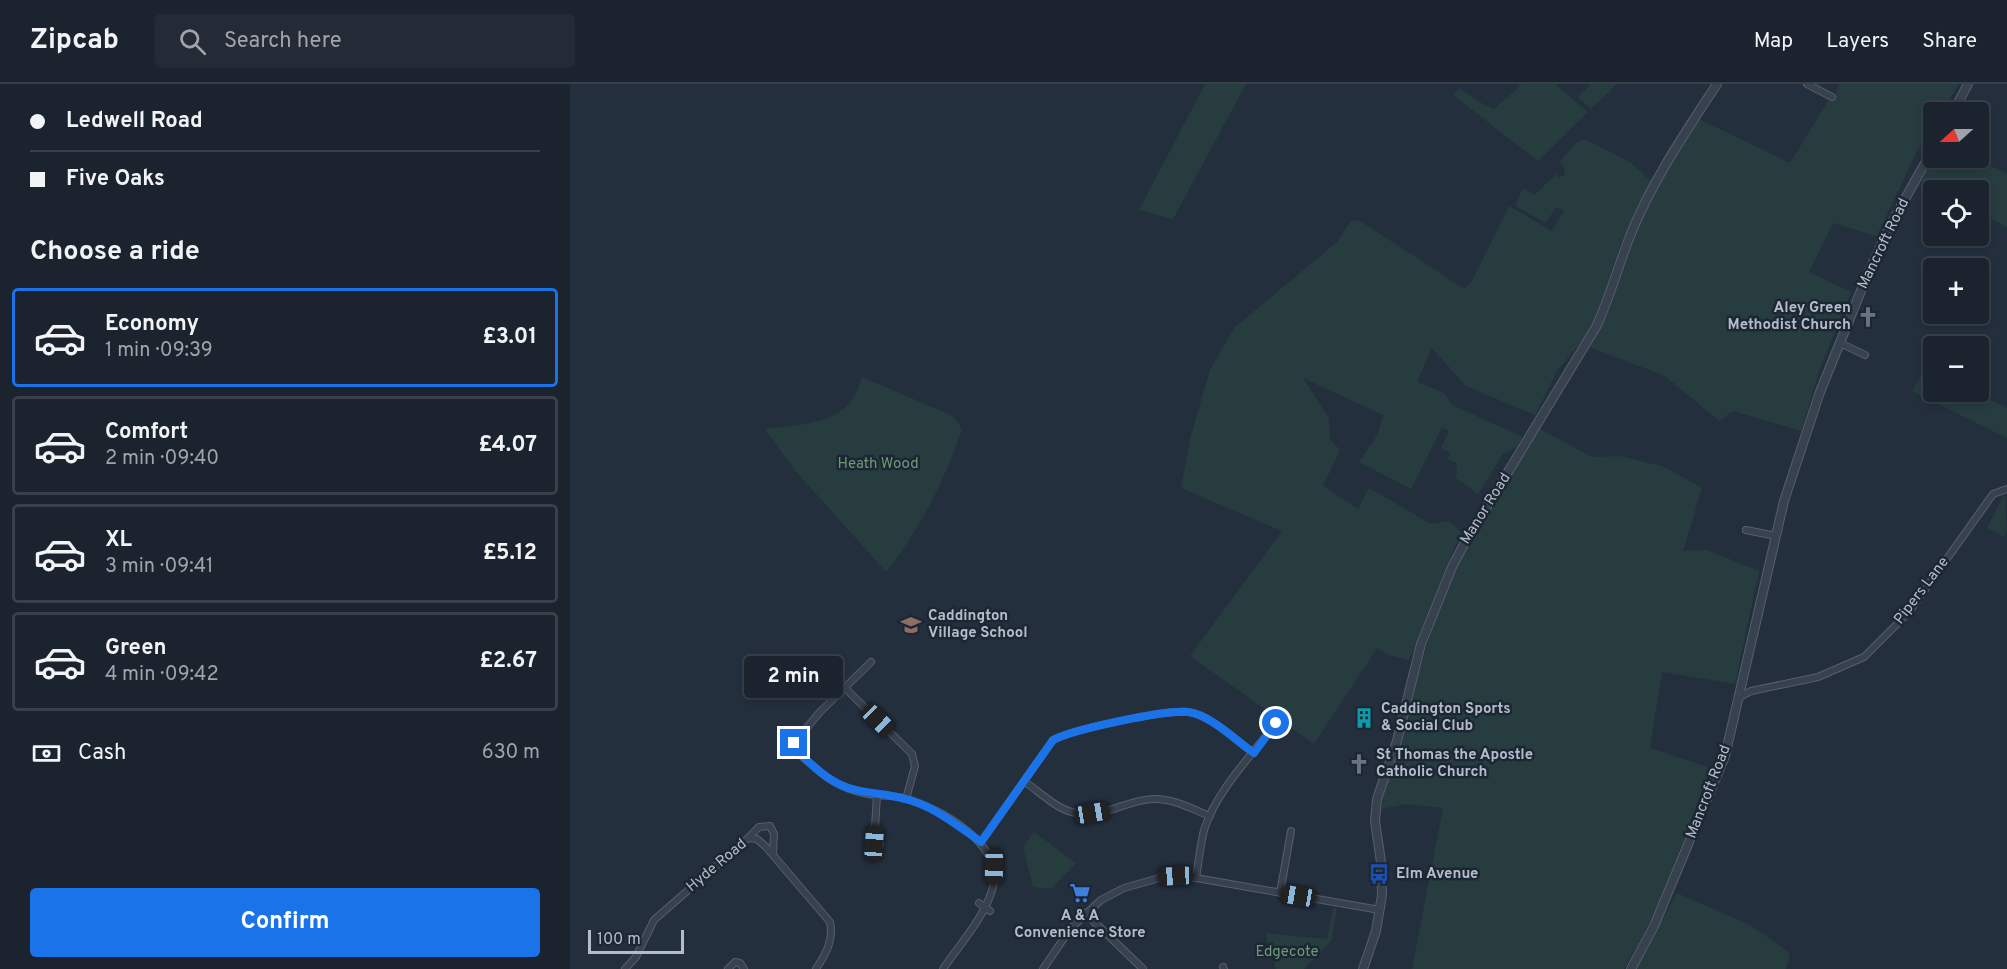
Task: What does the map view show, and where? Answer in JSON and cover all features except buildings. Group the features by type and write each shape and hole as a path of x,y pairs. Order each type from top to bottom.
{"street":[{"name":"Manor Road","path":"1363,969 1380,910 1383,877 1375,821 1377,799 1397,741 1415,662 1452,567 1596,327 1611,295 1630,237 1649,195 1677,145 1717,84"},
{"path":"1807,84 1832,97"},
{"path":"1958,102 1968,84"},
{"name":"Mancroft Road","path":"1631,969 1654,926 1725,756 1792,473 1840,343 1891,224 1923,167"},
{"path":"1840,343 1865,356"},
{"name":"Pipers Lane","path":"1738,698 1751,691 1818,677 1864,657 1909,612 1993,494 2007,489"},
{"path":"1746,530 1776,536"},
{"path":"871,662 790,743 827,779 845,788 906,799 938,813 981,842 994,867 994,885 985,907 943,969"},
{"path":"1741,684 1751,691"},
{"path":"844,687 912,754 915,766 906,799"},
{"path":"981,842 1053,740 1068,732 1188,712 1205,718 1254,753"},
{"path":"1196,878 1202,842 1210,816 1276,723"},
{"path":"1025,782 1063,808 1076,813 1115,810 1153,799 1171,801 1210,816"},
{"path":"874,843 877,795"},
{"path":"748,838 759,827 770,826 774,834 773,856"},
{"path":"1280,893 1291,831"},
{"name":"Hyde Road","path":"626,969 636,957 654,920 748,838 757,839 830,922 832,936 825,956 816,969"},
{"path":"1043,969 1085,913 1112,894 1137,883 1163,877 1196,878 1380,910"},
{"path":"1085,913 1143,969"},
{"path":"728,969 735,962 740,963 744,969"}],"green space":[{"path":"1205,84 1246,84 1173,219 1139,210"},
{"path":"1521,84 1555,84 1588,112 1538,161 1453,95 1459,88 1477,101 1494,109"},
{"path":"1591,84 1617,84 1591,109 1578,97"},
{"path":"1840,84 1959,84 1948,102 1923,102 1923,143 1877,236 1833,223 1809,272 1851,292 1821,366 1801,431 1737,412 1731,412 1719,421 1665,376 1592,348 1591,345 1610,309 1636,231 1664,175 1699,119 1790,163 1828,101 1831,102"},
{"path":"1584,139 1630,162 1651,181 1620,245 1597,317 1589,332 1557,371 1535,415 1466,386 1432,348 1417,382 1444,393 1452,405 1523,437 1517,447 1503,454 1478,494 1456,478 1457,463 1448,459 1450,452 1441,448 1449,431 1442,427 1411,489 1359,462 1378,434 1383,415 1303,378 1329,418 1330,439 1340,450 1323,486 1358,509 1369,488 1431,524 1449,521 1463,534 1455,546 1409,660 1388,655 1377,648 1314,744 1190,656 1282,531 1181,488 1191,435 1210,370 1234,328 1337,242 1351,221 1359,220 1464,289 1472,281 1509,206 1552,231 1564,211 1556,207 1546,223 1515,206 1523,188 1535,195 1556,174 1559,177 1564,176 1565,170 1560,161 1577,142"},
{"path":"1989,165 2007,174 2007,227 1989,217 1989,180 1923,180 1923,183 1921,182 1929,168 1989,168"},
{"path":"1923,371 1923,396 1912,391"},
{"name":"Heath Wood","path":"862,377 953,416 962,429 947,468 921,521 886,572 793,468 765,429 813,423 835,415 853,399"},
{"path":"1989,399 2007,408 2007,438 1934,402 1989,402"},
{"path":"1540,429 1592,457 1620,456 1665,467 1702,488 1683,551 1707,550 1759,571 1735,684 1662,672 1650,748 1711,768 1661,896 1624,969 1412,969 1443,808 1406,804 1382,809 1385,791 1432,629 1446,589 1474,534"},
{"path":"2005,493 2007,531 2004,537 1987,528"},
{"path":"1034,832 1076,863 1051,889 1033,887 1023,847"},
{"path":"1677,893 1750,925 1790,953 1786,969 1636,969"},
{"name":"Edgecote","path":"1333,908 1337,908 1332,940 1304,969 1276,969 1265,933 1327,939"}],"place":[{"name":"Aley Green Methodist Church","path":"1868,317"},
{"name":"Caddington Village School","path":"911,625"},
{"name":"Caddington Sports & Social Club","path":"1364,718"},
{"name":"St Thomas the Apostle Catholic Church","path":"1359,764"},
{"name":"Elm Avenue","path":"1379,874"},
{"name":"A & A Convenience Store","path":"1080,893"}],"route":[{"path":"794,743 796,751 827,779 861,793 899,797 920,804 938,813 981,842 1053,740 1068,732 1188,712 1205,718 1254,753 1276,723"}]}
